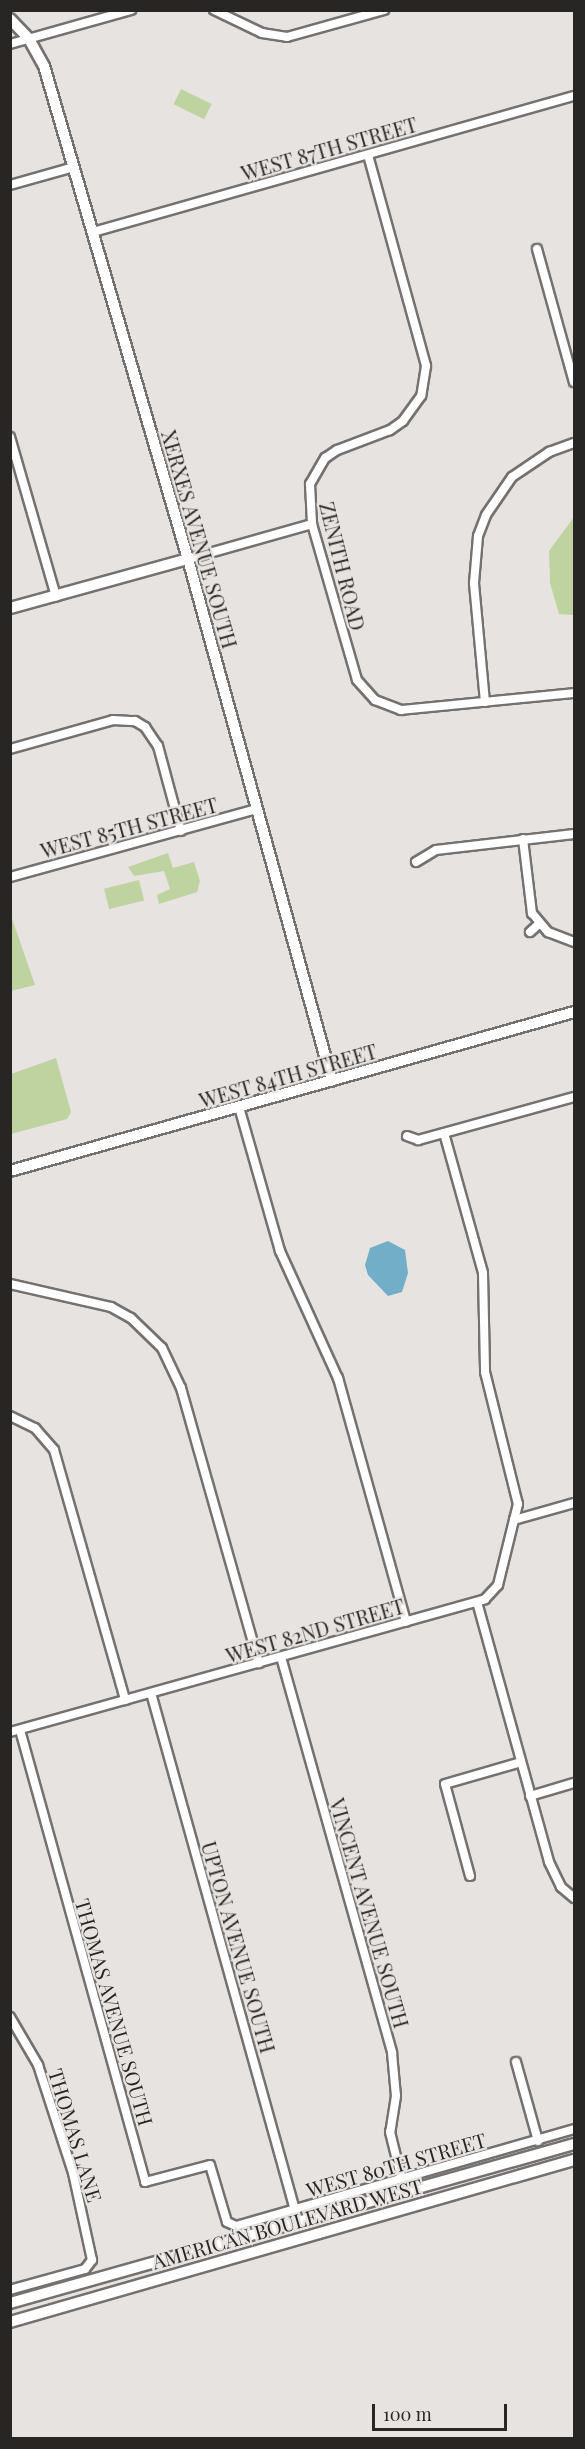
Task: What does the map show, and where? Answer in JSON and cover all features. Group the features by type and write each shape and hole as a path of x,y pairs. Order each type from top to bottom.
{"street":[{"path":"10,44 130,10"},
{"path":"214,10 262,33 287,37 384,10"},
{"name":"XERXES AVENUE SOUTH","path":"10,18 29,39 44,66 188,559 332,1081"},
{"name":"WEST 87TH STREET","path":"93,232 574,96"},
{"name":"ZENITH ROAD","path":"368,154 423,351 425,381 421,396 403,421 325,458 310,484 312,524 352,668 365,691 387,707 401,710 574,693"},
{"path":"10,185 74,167"},
{"path":"537,249 574,382"},
{"path":"10,437 56,596"},
{"path":"485,702 474,582 478,536 486,515 512,477 549,452 574,443"},
{"path":"10,608 312,524"},
{"path":"10,748 124,718 145,727 158,747 181,831"},
{"name":"WEST 85TH STREET","path":"10,877 257,809"},
{"path":"416,861 436,850 574,834"},
{"path":"523,839 529,901 539,924 574,942"},
{"path":"530,932 539,924"},
{"name":"WEST 84TH STREET","path":"10,1171 574,1012"},
{"path":"407,1136 418,1140 574,1096"},
{"path":"239,1107 280,1251 338,1378 406,1622"},
{"path":"444,1133 483,1273 485,1372 517,1498 514,1520 574,1503"},
{"path":"10,1284 111,1307 130,1317 162,1348 181,1388 259,1663"},
{"path":"10,1416 35,1428 54,1450 125,1700"},
{"name":"WEST 82ND STREET","path":"15,1731 477,1602 493,1593 498,1585 514,1520"},
{"path":"477,1602 554,1875 574,1898"},
{"name":"VINCENT AVENUE SOUTH","path":"281,1657 392,2053 396,2096 390,2132 402,2180"},
{"name":"UPTON AVENUE SOUTH","path":"151,1693 295,2210"},
{"name":"THOMAS AVENUE SOUTH","path":"15,1731 145,2182 210,2165 227,2222"},
{"path":"470,1876 445,1784 521,1762"},
{"path":"530,1796 574,1783"},
{"name":"THOMAS LANE","path":"10,2290 85,2269 92,2260 73,2173 38,2065 13,2020"},
{"path":"516,2062 538,2140"},
{"name":"WEST 80TH STREET","path":"227,2222 236,2226 574,2129"},
{"name":"AMERICAN BOULEVARD WEST","path":"10,2303 574,2144"},
{"name":"AMERICAN BOULEVARD WEST","path":"10,2322 574,2160"},
{"path":"225,2243 230,2258"}],"green space":[{"path":"181,89 212,104 204,119 174,104"},
{"path":"574,517 574,615 559,614 550,583 549,551"},
{"path":"168,853 173,868 194,862 200,881 197,892 159,904 157,895 170,889 164,871 134,876 128,867"},
{"path":"139,880 144,900 109,909 104,889"},
{"path":"10,913 35,985 11,991 10,991"},
{"path":"56,1058 71,1112 67,1119 11,1134 11,1074"}],"water":[{"path":"388,1241 405,1250 408,1273 402,1292 388,1296 368,1275 365,1265 370,1248"}]}
